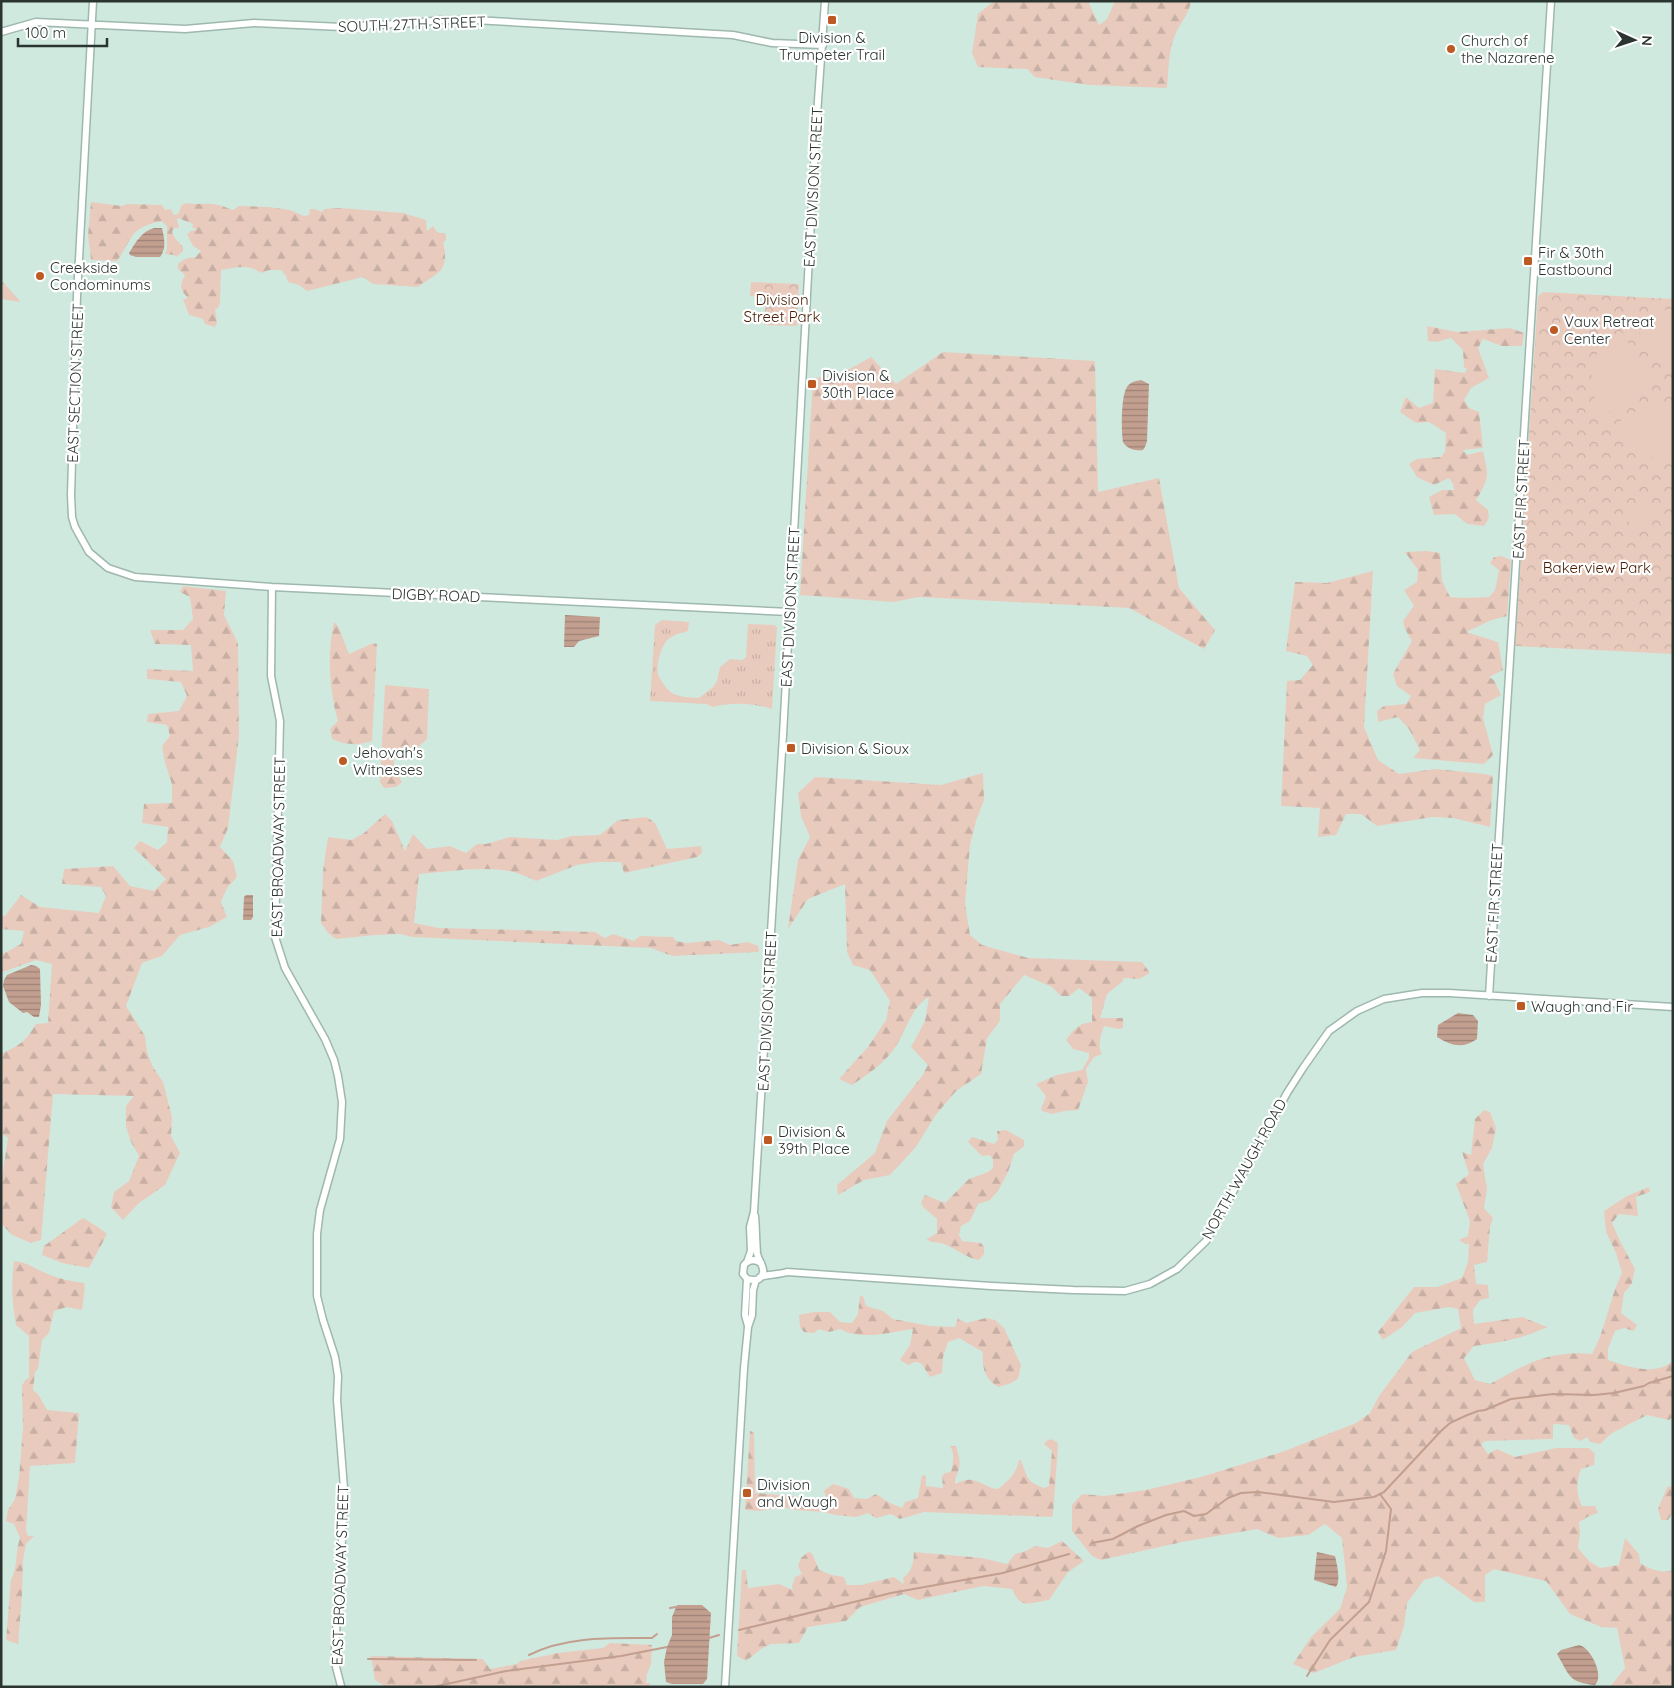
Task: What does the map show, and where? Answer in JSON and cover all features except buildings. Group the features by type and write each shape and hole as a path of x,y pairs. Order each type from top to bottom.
{"street":[{"name":"EAST SECTION STREET","path":"88,552 72,517 71,495 77,296 93,1"},
{"name":"EAST DIVISION STREET","path":"761,1263 757,1256 754,1212 825,1"},
{"name":"EAST FIR STREET","path":"1489,996 1501,778 1516,582 1551,1"},
{"name":"SOUTH 27TH STREET","path":"1,32 36,22 185,29 254,23 342,27 441,20 474,20 733,35 772,43 823,45"},
{"name":"DIGBY ROAD","path":"88,552 108,568 135,577 272,586 790,612"},
{"name":"EAST BROADWAY STREET","path":"272,586 271,676 280,721 275,937 285,968 325,1038 334,1060 342,1102 340,1138 320,1210 316,1264 317,1296 335,1357 338,1376 337,1400 344,1508 335,1648 336,1667 341,1686"},
{"name":"NORTH WAUGH ROAD","path":"780,1269 787,1272 991,1286 1125,1291 1150,1284 1176,1269 1206,1241 1291,1087 1316,1047 1328,1031 1357,1011 1390,998 1422,993 1673,1007"},
{"name":"EAST DIVISION STREET","path":"747,1262 751,1251 750,1227 754,1212"},
{"path":"725,1687 748,1327 752,1316 752,1290 763,1271 761,1263 754,1260 747,1262 742,1270 747,1279 745,1315 748,1327"},
{"name":"NORTH WAUGH ROAD","path":"758,1279 768,1275 779,1275 787,1272"},
{"path":"747,1279 758,1279"}],"green space":[{"path":"994,1 1088,1 1099,25 1107,19 1115,1 1191,1 1189,10 1176,33 1172,46 1167,88 1089,85 1035,77 1027,69 978,67 972,53 978,14"},
{"path":"91,202 122,206 127,204 162,205 165,210 171,209 174,215 178,214 182,205 186,203 215,204 233,210 239,206 269,207 290,210 304,216 309,215 310,209 321,212 325,209 340,208 403,213 426,220 427,231 433,226 437,232 446,234 446,240 443,243 445,261 439,272 418,287 373,284 363,277 307,291 299,285 288,282 281,270 269,270 261,273 251,268 237,267 221,270 220,303 218,308 215,309 217,323 215,327 205,324 203,319 189,315 183,299 187,297 181,286 185,275 178,269 178,264 188,258 195,258 201,251 193,246 187,234 197,230 192,227 193,224 178,218 179,228 174,228 172,232 183,247 183,251 176,257 165,254 167,250 167,226 161,221 137,231 117,261 91,260 88,235"},
{"path":"1,280 21,302 1,299"},
{"name":"Division Street Park","path":"751,282 799,284 797,326 764,325 766,297 750,296"},
{"name":"Bakerview Park","path":"1543,292 1673,299 1673,654 1515,646 1538,296"},
{"path":"1673,309 1673,369 1667,373 1634,324 1649,314"},
{"path":"1427,326 1457,332 1510,328 1524,333 1522,346 1502,346 1483,339 1478,348 1489,378 1471,388 1464,400 1469,408 1479,412 1483,448 1463,450 1467,455 1483,451 1487,477 1476,500 1488,510 1489,518 1484,526 1467,524 1455,514 1434,515 1429,497 1442,490 1454,490 1453,484 1449,478 1434,485 1417,477 1409,464 1417,459 1441,457 1445,452 1446,433 1429,422 1416,423 1400,412 1406,397 1419,408 1433,403 1435,369 1465,373 1467,369 1464,367 1463,350 1451,338 1436,342 1428,341"},
{"path":"1621,331 1653,384 1604,416 1595,399 1593,390 1592,372 1594,362 1602,345"},
{"path":"943,352 1095,361 1098,492 1159,478 1179,588 1215,630 1204,649 1129,608 919,597 893,602 800,595 813,378 835,376 871,357 896,384"},
{"path":"1659,397 1673,415 1673,458 1660,459 1637,452 1620,441 1612,426"},
{"path":"1648,504 1649,528 1629,529 1629,505"},
{"path":"1427,551 1440,553 1442,581 1450,597 1489,597 1495,590 1499,570 1490,563 1494,557 1501,556 1511,560 1507,616 1492,620 1466,632 1498,642 1503,670 1489,677 1494,680 1501,695 1485,704 1483,718 1493,755 1484,764 1413,758 1420,750 1409,729 1398,717 1378,722 1377,711 1384,706 1406,704 1411,696 1397,686 1393,674 1412,641 1403,621 1414,606 1404,590 1417,582 1418,570 1405,552"},
{"path":"1373,571 1364,727 1378,760 1399,774 1435,769 1493,776 1490,827 1453,818 1433,817 1377,826 1361,814 1346,814 1336,835 1318,837 1320,808 1281,806 1287,681 1300,680 1313,665 1307,656 1286,651 1295,582 1327,583"},
{"path":"183,586 226,591 224,615 238,643 239,736 228,828 220,847 233,861 237,877 227,888 221,902 227,917 209,927 180,935 162,956 142,963 126,1006 145,1036 147,1052 153,1067 163,1082 172,1117 171,1136 180,1153 165,1185 139,1203 123,1220 111,1207 114,1192 129,1181 139,1156 131,1142 126,1127 126,1106 134,1096 53,1094 41,1240 31,1243 12,1235 1,1223 1,1184 8,1138 1,1133 1,1054 22,1042 36,1024 48,1023 52,964 36,960 1,974 1,955 21,944 24,931 1,929 1,916 5,916 21,895 40,907 99,913 106,896 101,887 62,884 64,869 113,866 130,886 154,891 166,879 134,848 140,841 158,850 167,842 168,827 142,823 144,804 172,803 172,784 162,746 170,736 167,725 147,722 148,714 179,711 187,696 181,682 147,679 147,669 193,671 191,645 155,644 150,630 183,630 193,619 190,597 180,592"},
{"path":"662,620 689,622 688,631 672,637 664,645 658,670 658,674 665,687 675,695 682,697 699,698 713,687 717,681 720,667 730,659 742,660 746,657 748,624 774,625 777,627 772,709 742,704 727,704 713,707 706,704 650,701 655,625"},
{"path":"334,622 338,626 349,654 373,643 377,644 372,741 361,744 343,743 332,739 330,729 338,721 330,672 330,646"},
{"path":"385,685 429,689 427,739 415,750 402,749 393,755 395,770 402,782 396,787 384,788 380,782"},
{"path":"983,773 984,800 970,845 965,903 970,935 982,945 1028,958 1142,962 1150,973 1139,979 1123,978 1123,981 1107,994 1100,1018 1123,1018 1123,1028 1104,1026 1100,1044 1102,1054 1094,1057 1086,1069 1088,1082 1078,1110 1052,1114 1042,1111 1046,1096 1036,1084 1057,1075 1082,1070 1089,1058 1089,1053 1073,1049 1066,1040 1077,1028 1092,1022 1092,998 1079,988 1069,996 1061,996 1052,987 1024,975 1000,1004 1000,1021 987,1038 981,1074 956,1091 935,1116 916,1147 890,1175 864,1180 838,1195 837,1185 875,1153 887,1121 922,1076 928,1065 911,1047 925,1021 929,997 917,1008 896,1046 882,1062 852,1085 839,1079 868,1047 886,1020 890,1001 870,970 853,965 847,952 845,884 808,899 788,929 798,860 810,837 801,816 798,793 815,777 941,785"},
{"path":"385,814 392,821 405,851 413,834 427,849 450,846 466,853 477,844 486,844 510,837 557,840 572,836 600,835 618,820 647,817 655,823 667,849 701,846 702,853 697,857 624,873 621,862 597,862 577,865 536,881 511,871 492,869 419,874 414,923 439,928 595,932 605,938 613,934 634,941 640,936 673,937 676,941 687,943 719,940 730,945 748,942 758,946 759,952 672,956 651,948 412,937 400,934 336,939 328,933 321,923 323,871 328,837 352,840 364,833"},
{"path":"1484,1110 1490,1112 1496,1128 1492,1148 1483,1164 1487,1189 1484,1208 1493,1218 1490,1227 1487,1262 1474,1265 1476,1284 1488,1285 1489,1298 1480,1300 1473,1310 1474,1324 1522,1317 1547,1327 1520,1337 1474,1346 1464,1358 1475,1380 1490,1384 1515,1370 1550,1356 1577,1353 1592,1354 1622,1273 1616,1253 1606,1232 1604,1211 1627,1196 1649,1187 1650,1192 1636,1197 1638,1216 1619,1214 1612,1223 1635,1269 1632,1283 1624,1293 1621,1313 1637,1325 1634,1331 1624,1328 1615,1331 1608,1349 1608,1360 1641,1369 1666,1366 1673,1361 1673,1417 1669,1420 1647,1415 1612,1433 1600,1444 1590,1442 1587,1437 1581,1441 1574,1438 1569,1425 1553,1424 1553,1439 1485,1441 1481,1444 1488,1454 1497,1449 1515,1457 1556,1448 1589,1448 1595,1454 1594,1465 1581,1469 1577,1488 1582,1506 1595,1506 1598,1513 1579,1522 1578,1548 1589,1561 1600,1568 1619,1565 1625,1538 1639,1554 1640,1563 1656,1570 1673,1570 1673,1687 1610,1687 1625,1668 1617,1628 1601,1627 1570,1614 1546,1581 1494,1569 1485,1575 1485,1602 1474,1602 1438,1576 1424,1580 1407,1603 1404,1626 1396,1650 1354,1657 1314,1673 1293,1664 1311,1637 1340,1609 1347,1587 1342,1538 1325,1524 1308,1535 1278,1538 1257,1529 1182,1542 1101,1560 1092,1556 1072,1531 1072,1505 1082,1494 1104,1496 1146,1490 1201,1477 1282,1452 1356,1423 1370,1413 1379,1396 1412,1352 1461,1328 1458,1309 1449,1307 1415,1313 1402,1327 1383,1340 1378,1332 1414,1287 1437,1287 1462,1278 1468,1262 1469,1244 1459,1240 1468,1236 1470,1221 1456,1184 1469,1174 1462,1152 1471,1155 1475,1119"},
{"path":"1006,1130 1024,1140 1024,1146 1014,1154 1008,1172 998,1191 990,1200 978,1204 970,1221 961,1226 959,1235 962,1241 981,1243 984,1247 984,1254 979,1260 967,1256 950,1246 931,1242 927,1239 937,1233 937,1219 923,1207 921,1202 925,1195 945,1203 969,1179 988,1172 993,1168 993,1159 989,1155 982,1156 968,1142 972,1137 994,1144 998,1140 997,1131"},
{"path":"83,1218 107,1234 89,1268 62,1263 42,1255 44,1246"},
{"path":"14,1261 56,1277 84,1283 85,1287 82,1310 67,1307 54,1311 49,1333 42,1340 38,1369 35,1372 33,1390 38,1394 47,1410 79,1413 75,1463 30,1466 26,1531 28,1536 34,1536 26,1544 23,1560 18,1644 6,1640 11,1580 15,1570 20,1538 14,1524 6,1521 8,1510 15,1499 19,1477 23,1428 22,1386 25,1380 29,1378 29,1336 16,1325 12,1293"},
{"path":"860,1296 863,1296 866,1306 883,1311 893,1319 930,1326 955,1327 958,1318 966,1323 986,1318 995,1320 1004,1328 1021,1365 1018,1379 998,1387 993,1384 985,1372 983,1352 959,1338 948,1342 943,1357 942,1373 930,1377 921,1363 915,1362 908,1365 900,1360 910,1345 913,1329 866,1335 848,1333 840,1329 829,1332 819,1329 814,1333 804,1332 800,1327 799,1315 814,1312 830,1312 840,1322 852,1323 858,1314"},
{"path":"750,1431 754,1432 755,1493 827,1499 824,1491 833,1484 849,1489 854,1498 867,1499 876,1494 902,1508 905,1502 918,1498 922,1475 926,1476 926,1486 943,1488 942,1476 945,1473 951,1472 953,1455 950,1446 956,1446 960,1465 955,1484 964,1480 971,1480 998,1489 1011,1476 1019,1460 1021,1460 1030,1481 1044,1488 1049,1486 1052,1451 1044,1444 1051,1439 1057,1442 1058,1446 1053,1514 1052,1517 924,1512 900,1519 891,1514 876,1518 868,1513 856,1517 781,1507 760,1511 745,1510"},
{"path":"1673,1486 1673,1512 1668,1520 1661,1520 1658,1509 1667,1487"},
{"path":"1062,1541 1084,1561 1068,1572 1049,1600 1026,1604 1015,1596 1012,1589 983,1586 918,1600 904,1594 860,1607 846,1621 808,1627 799,1643 771,1644 746,1661 737,1656 742,1570 746,1570 748,1588 779,1584 793,1590 792,1586 795,1577 802,1574 798,1566 801,1558 808,1552 812,1553 819,1570 844,1577 847,1585 861,1585 894,1577 904,1584 903,1578 911,1567 914,1552 982,1558 1007,1564 1015,1554 1035,1546 1048,1548"},
{"path":"610,1643 652,1645 651,1664 646,1683 650,1683 650,1687 386,1687 375,1680 371,1656 483,1659 490,1669 558,1653 603,1648"}],"shaded area":[{"path":"154,228 162,228 163,231 164,246 160,257 136,257 130,255 129,253 139,238"},
{"path":"1141,380 1149,384 1147,441 1143,450 1137,450 1129,448 1123,442 1122,413 1125,391 1128,385"},
{"path":"565,615 600,617 599,636 579,641 574,647 564,647"},
{"path":"246,895 253,895 253,917 251,920 243,920 244,897"},
{"path":"31,965 40,969 41,1005 39,1017 34,1017 27,1012 23,1013 9,1002 3,986 7,975"},
{"path":"1458,1013 1473,1015 1478,1021 1477,1039 1467,1044 1447,1043 1437,1037 1438,1025"},
{"path":"1317,1552 1335,1556 1338,1568 1336,1587 1314,1580"},
{"path":"677,1605 702,1605 711,1613 707,1679 703,1684 672,1684 666,1682 664,1662 672,1635 672,1617"},
{"path":"1579,1645 1588,1651 1595,1662 1598,1680 1595,1685 1580,1682 1571,1677 1557,1654 1561,1650"}],"waterway":[{"path":"1092,1543 1113,1539 1138,1526 1166,1515 1184,1511 1194,1516 1206,1514 1228,1498 1241,1493 1258,1492 1334,1502 1374,1497 1384,1492 1441,1431 1450,1423 1465,1416 1511,1399 1553,1394 1594,1395 1614,1393 1644,1386 1673,1376"},
{"path":"1307,1676 1330,1640 1369,1602 1386,1551 1391,1509 1380,1494"},
{"path":"739,1630 891,1593 1003,1573 1069,1554"},
{"path":"670,1608 676,1607"},
{"path":"529,1655 558,1644 573,1641 605,1638 652,1638 657,1634"},
{"path":"709,1638 719,1635"},
{"path":"433,1687 506,1671 621,1656 667,1647"},
{"path":"368,1659 476,1660"}],"place":[{"name":"Division & Trumpeter Trail","path":"832,20"},
{"name":"Church of the Nazarene","path":"1451,49"},
{"name":"Fir & 30th Eastbound","path":"1528,261"},
{"name":"Creekside Condominums","path":"40,276"},
{"name":"Vaux Retreat Center","path":"1554,330"},
{"name":"Division & 30th Place","path":"812,384"},
{"name":"Division & Sioux","path":"791,748"},
{"name":"Jehovah's Witnesses","path":"343,761"},
{"name":"Waugh and Fir","path":"1521,1006"},
{"name":"Division & 39th Place","path":"768,1140"},
{"name":"Division and Waugh","path":"747,1493"}]}
